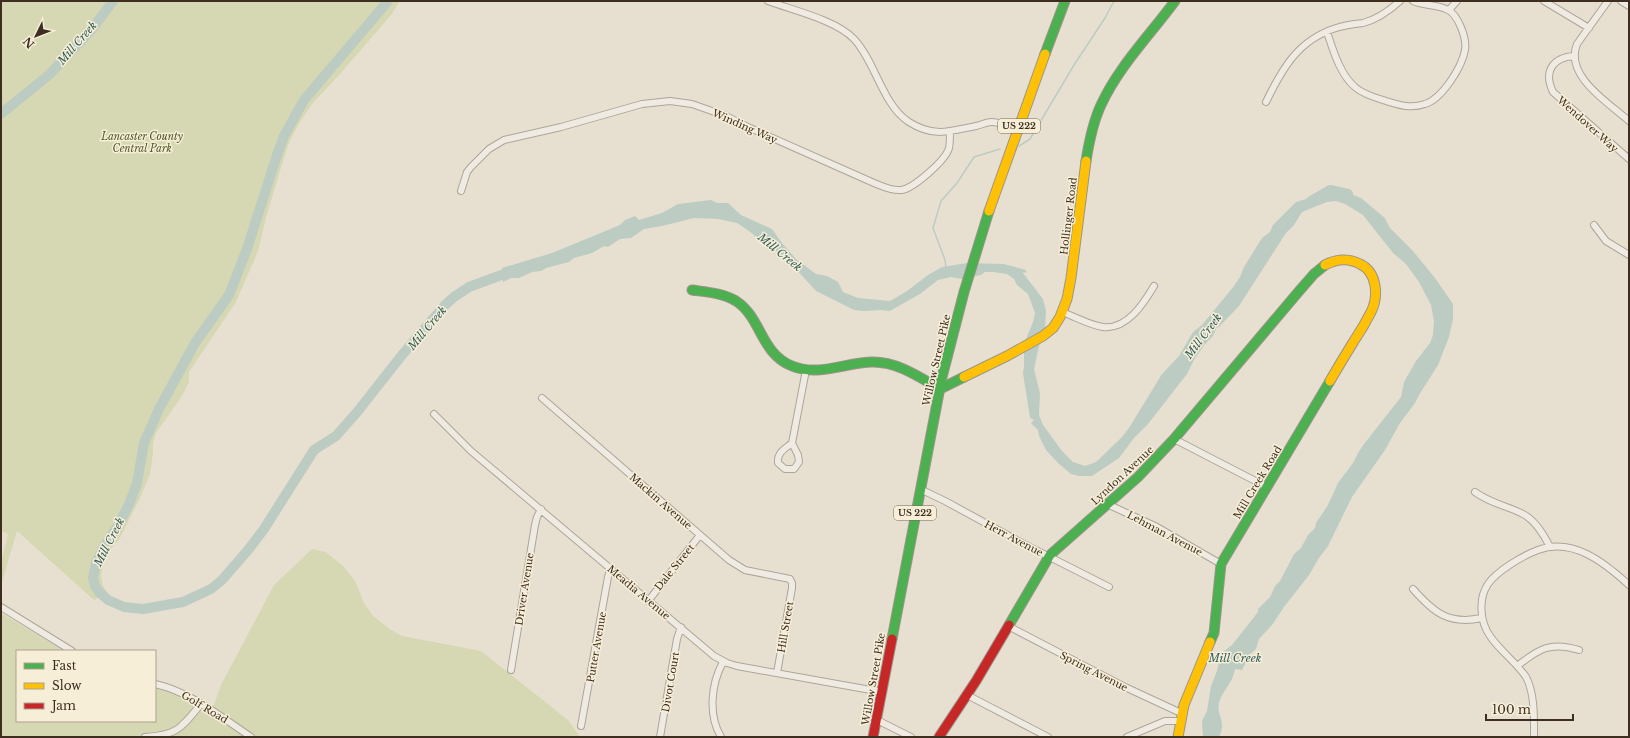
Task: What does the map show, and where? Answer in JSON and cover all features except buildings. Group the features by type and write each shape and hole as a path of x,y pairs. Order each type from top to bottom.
{"main road":[{"name":"Willow Street Pike","path":"874,737 940,389 964,290 1018,128 1065,1"},
{"name":"Hollinger Road","path":"940,389 1013,354 1055,326 1062,312 1071,274 1083,180 1097,114 1117,75 1175,1"},
{"name":"Lyndon Avenue","path":"938,737 967,695 1049,557 1056,549 1138,477 1174,439 1320,268 1333,261 1351,261"},
{"name":"Mill Creek Road","path":"1178,737 1181,717 1214,633 1221,564 1372,311 1376,300 1374,280 1367,270 1361,265 1351,261"},
{"path":"692,290 719,294 735,301 748,313 764,343 772,353 791,366 806,370 825,370 862,362 885,363 905,369 940,389"}],"street":[{"path":"768,1 823,20 843,30 858,43 889,98 903,117 909,122 928,130 950,132 991,122 1018,128"},
{"path":"1266,102 1283,69 1291,58 1304,45 1335,28 1377,18 1390,10 1400,1"},
{"path":"1327,32 1341,67 1348,79 1356,88 1368,95 1410,107 1425,104 1435,100 1450,83 1465,50 1465,38 1458,20 1449,10 1413,1"},
{"path":"1449,10 1457,1"},
{"path":"1544,1 1588,28"},
{"path":"1608,1 1577,44 1575,56 1576,68 1584,81 1629,121"},
{"path":"1621,1 1629,6"},
{"name":"Wendover Way","path":"1575,56 1565,56 1552,66 1548,76 1549,84 1553,92 1629,159"},
{"name":"Winding Way","path":"461,191 467,172 471,167 489,149 504,140 561,127 642,104 659,101 680,102 705,108 726,116 874,183 894,190 902,190 912,186 938,163 949,148 950,132"},
{"path":"1594,225 1606,241 1629,256"},
{"path":"1062,312 1102,327 1115,326 1131,317 1144,302 1154,286"},
{"path":"792,443 806,370"},
{"name":"Mackin Avenue","path":"542,398 740,568 786,578 792,581"},
{"name":"Meadia Avenue","path":"434,414 471,451 723,662 737,666 882,692"},
{"path":"1174,439 1267,487"},
{"name":"Herr Avenue","path":"920,490 945,501 1049,557 1109,587"},
{"path":"1475,492 1489,502 1516,511 1529,518 1543,534 1550,547"},
{"name":"Lehman Avenue","path":"1107,504 1157,527 1221,564"},
{"name":"Driver Avenue","path":"511,670 536,517 541,509"},
{"name":"Dale Street","path":"649,600 700,535"},
{"path":"1534,737 1531,689 1517,666 1503,653 1489,635 1482,618 1481,612 1483,597 1487,585 1496,575 1513,563 1538,550 1556,546 1569,547 1585,552 1599,560 1629,585"},
{"name":"Putter Avenue","path":"581,726 608,577 611,568"},
{"name":"Hill Street","path":"777,673 792,581"},
{"path":"1413,589 1424,602 1436,612 1450,619 1471,621 1482,618"},
{"path":"1,608 70,650"},
{"name":"Spring Avenue","path":"1008,626 1181,717"},
{"name":"Divot Court","path":"660,737 677,639 681,627"},
{"path":"1517,666 1538,650 1548,646 1559,645 1579,650"},
{"path":"721,737 715,724 712,702 716,681 723,662"},
{"name":"Golf Road","path":"156,684 175,690 201,704 251,737"},
{"path":"967,695 1048,737"},
{"path":"145,737 170,734 178,730 183,727 201,704"},
{"path":"1127,737 1165,721 1181,717"},
{"path":"876,722 881,722 911,737"}],"green space":[{"name":"Lancaster County Central Park","path":"1,1 400,1 391,15 312,104 298,125 289,143 282,164 258,251 236,302 189,372 189,382 182,396 156,433 153,443 150,474 120,538 113,546 103,564 101,575 103,586 108,593 94,600 17,531 1,585 1,562 8,534 1,531"},
{"path":"312,549 326,552 343,566 355,581 364,603 373,616 391,630 402,636 481,651 568,720 580,737 1,737 1,613 62,650 16,650 16,722 156,722 156,688 177,695 210,716 221,685 274,585"}],"water":[{"name":"Mill Creek","path":"1338,189 1361,198 1385,218 1390,228 1413,251 1435,278 1453,304 1453,319 1449,337 1438,365 1415,403 1400,423 1385,450 1352,497 1328,546 1309,575 1272,625 1259,639 1256,649 1250,654 1242,670 1235,669 1232,679 1220,699 1218,707 1222,722 1219,737 1203,737 1202,721 1207,711 1211,686 1220,658 1224,651 1232,645 1258,612 1258,609 1270,597 1294,554 1301,548 1308,535 1315,528 1316,523 1328,505 1338,483 1353,463 1364,444 1401,397 1404,382 1416,361 1430,343 1433,335 1434,321 1431,305 1419,282 1406,264 1393,253 1363,215 1345,204 1336,201 1327,202 1302,212 1294,225 1286,233 1239,306 1217,329 1223,317 1220,320 1213,336 1195,358 1187,374 1148,424 1134,438 1119,458 1092,476 1079,476 1071,474 1058,463 1046,450 1039,436 1038,430 1031,423 1034,420 1030,418 1023,373 1024,344 1035,313 1028,294 1017,285 1014,279 1007,274 985,272 981,275 962,279 951,277 938,280 920,294 890,311 854,310 816,291 784,256 773,251 737,223 718,219 694,218 644,229 631,238 620,239 608,247 604,246 592,253 574,258 569,262 546,268 541,271 532,272 519,278 511,278 503,282 502,268 552,253 620,225 625,220 635,216 639,220 662,213 678,204 711,200 717,203 728,203 741,215 772,229 796,259 816,274 827,276 838,282 843,292 858,298 890,301 942,267 967,263 1004,264 1026,270 1026,273 1023,273 1043,299 1046,311 1045,328 1042,333 1034,369 1040,393 1039,415 1043,425 1062,451 1073,462 1085,466 1096,462 1121,438 1129,428 1162,374 1179,356 1193,332 1202,325 1234,286 1262,238 1270,232 1273,225 1296,202"}],"waterway":[{"name":"Mill Creek","path":"1,114 50,74 92,29 113,1"},
{"name":"Mill Creek","path":"388,1 304,100 284,136 247,249 229,295 195,343 159,409 144,443 137,483 130,502 96,563 93,578 95,586 100,593 108,600 124,607 143,609 183,602 211,589 222,580 264,529 314,450 336,436 445,305 469,287 515,270"},
{"path":"1019,146 1030,139 1114,1"},
{"path":"946,267 945,260 933,228 941,201 957,183 974,157 1000,149"},
{"name":"Mill Creek","path":"1311,201 1330,190 1348,194"}],"traffic: fast":[{"path":"1045,54 1065,1"},
{"path":"1086,161 1096,118 1108,91 1126,64 1175,1"},
{"path":"892,639 942,377 964,292 989,211"},
{"path":"1009,625 1050,555 1138,477 1174,439 1314,274 1325,265"},
{"path":"692,290 709,292 731,298 736,301 745,308 751,316 773,353 781,360 792,366 802,369 822,370 863,363 882,363 900,367 940,389 964,377"},
{"path":"1210,642 1214,633 1221,564 1330,381"}],"traffic: slow":[{"path":"989,211 1045,54"},
{"path":"964,377 1043,336 1053,328 1060,317 1067,299 1071,278 1086,161"},
{"path":"1325,265 1334,261 1342,260 1360,264 1366,268 1373,278 1376,292 1374,306 1371,312 1330,381"},
{"path":"1178,737 1184,705 1210,642"}],"traffic: jam":[{"path":"939,737 976,681 1009,625"},
{"path":"873,737 892,639"}]}
